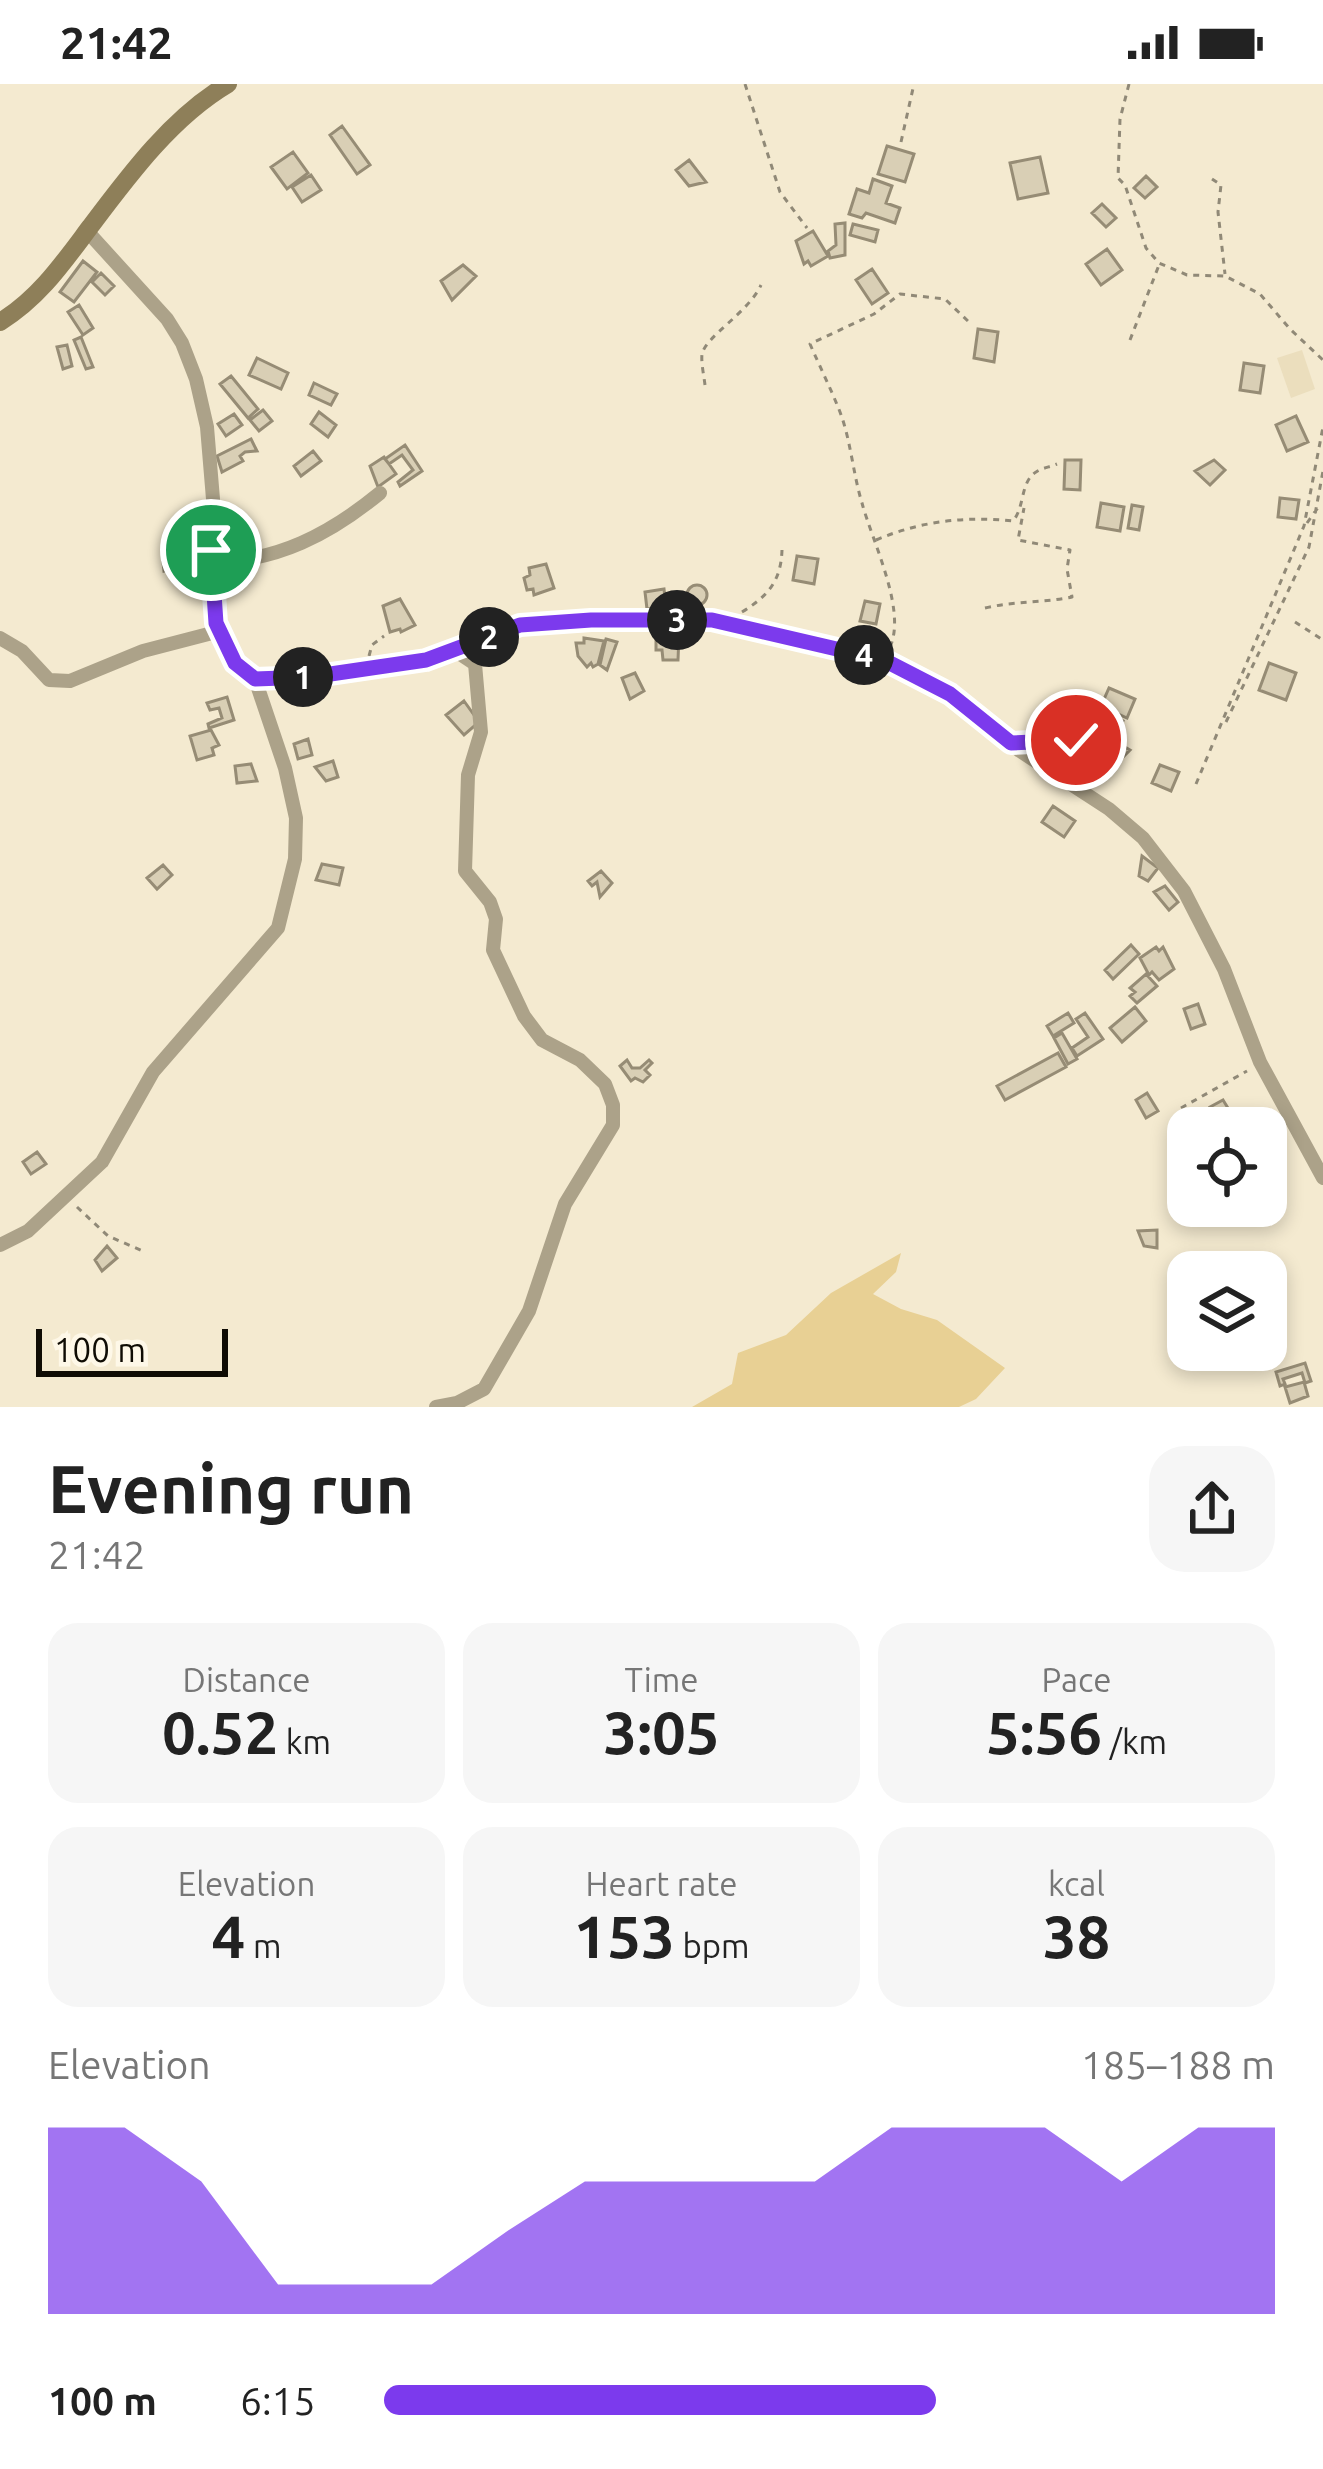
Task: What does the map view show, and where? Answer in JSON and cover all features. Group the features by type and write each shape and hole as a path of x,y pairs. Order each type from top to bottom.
{"street":[{"path":"0,322 36,296 129,175 188,115 228,84"},
{"path":"0,1245 28,1231 102,1162 153,1072 278,928 296,859 296,818 285,768 255,679 235,663 220,631 212,597 207,427 196,379 182,343 149,296 87,232"},
{"path":"211,562 238,562 284,552 338,525 380,494"},
{"path":"255,679 310,677 426,660 520,625 538,623 726,623 884,660 950,694 1011,743 1109,809 1162,860 1184,891 1224,970 1260,1062 1323,1178"},
{"path":"0,638 22,651 49,680 70,681 143,651 220,631"},
{"path":"436,1407 457,1403 484,1388 529,1311 565,1204 613,1125 613,1105 605,1084 580,1060 542,1040 524,1016 493,950 496,919 490,902 465,871 468,775 481,732 482,710 476,664 454,650"}],"path":[{"path":"745,84 779,192 807,228"},
{"path":"901,142 914,84"},
{"path":"1129,84 1120,119 1118,178 1125,185 1146,248 1160,263 1187,274 1225,276 1260,294 1323,360"},
{"path":"1212,178 1221,185 1218,212 1225,276"},
{"path":"1130,340 1160,263"},
{"path":"705,385 702,353 712,336 749,308 761,285"},
{"path":"884,660 894,638 892,611 842,417 810,344 874,314 900,294 945,299 971,324"},
{"path":"1213,751 1304,526 1323,427"},
{"path":"985,608 1072,596 1066,569 1070,550 1018,540 1024,488 1034,472 1057,464"},
{"path":"1196,784 1310,547 1323,471"},
{"path":"1304,526 1319,504"},
{"path":"874,540 936,521 1013,521 1024,508"},
{"path":"182,526 191,535 211,538"},
{"path":"726,623 766,597 782,571 782,550"},
{"path":"1295,622 1323,640"},
{"path":"357,670 366,665 372,645 384,636"},
{"path":"1011,743 1076,740"},
{"path":"1183,1107 1260,1062"},
{"path":"67,1197 108,1236 145,1252"}],"shaded area":[{"path":"1302,350 1315,389 1291,398 1277,358"},
{"path":"901,1253 896,1272 873,1294 937,1320 1005,1368 976,1399 959,1407 692,1407 732,1384 738,1353 786,1335 831,1293"}],"building":[{"path":"342,126 370,165 357,174 330,135"},
{"path":"887,146 914,154 905,182 878,174"},
{"path":"293,152 308,173 287,189 271,167"},
{"path":"1040,157 1048,193 1018,199 1010,163"},
{"path":"689,160 706,182 689,186 676,170"},
{"path":"311,175 321,190 302,202 292,187"},
{"path":"1146,176 1157,187 1145,198 1134,188"},
{"path":"873,179 892,186 886,203 900,208 895,223 866,213 862,218 849,214 857,189 869,193"},
{"path":"1102,204 1116,218 1106,227 1092,213"},
{"path":"845,223 845,255 830,258 828,251 836,245 835,224"},
{"path":"853,224 878,230 875,242 850,235"},
{"path":"813,231 828,256 811,266 808,261 804,264 796,241"},
{"path":"1107,249 1122,270 1101,285 1086,264"},
{"path":"83,261 97,272 74,302 60,292"},
{"path":"463,265 476,276 452,300 441,281"},
{"path":"872,269 888,293 872,304 856,280"},
{"path":"101,273 114,286 105,295 92,282"},
{"path":"79,305 93,328 83,335 68,312"},
{"path":"978,329 998,332 994,362 974,358"},
{"path":"81,337 93,367 86,369 74,340"},
{"path":"67,345 72,366 63,369 57,347"},
{"path":"257,358 288,373 281,389 249,375"},
{"path":"1244,363 1264,366 1260,393 1240,390"},
{"path":"231,376 258,409 248,418 220,384"},
{"path":"314,383 337,394 331,405 309,395"},
{"path":"263,410 272,421 259,431 250,420"},
{"path":"319,412 336,425 328,437 311,424"},
{"path":"234,414 242,425 226,436 218,424"},
{"path":"1296,416 1308,442 1287,451 1276,425"},
{"path":"251,439 257,451 245,452 240,456 243,461 222,472 217,456"},
{"path":"405,445 422,471 400,486 398,482 413,470 402,455 389,464 385,459"},
{"path":"313,451 321,461 301,476 294,466"},
{"path":"384,457 396,474 378,487 370,466"},
{"path":"1065,460 1081,460 1080,490 1064,489"},
{"path":"1214,460 1225,470 1210,485 1195,471"},
{"path":"1280,498 1299,500 1296,519 1278,517"},
{"path":"1101,503 1124,507 1120,531 1097,527"},
{"path":"1132,505 1143,507 1139,530 1128,528"},
{"path":"179,544 185,565 164,571 163,562 172,558 169,547"},
{"path":"797,556 818,559 814,584 793,580"},
{"path":"546,564 554,588 534,595 524,578 530,575 529,568"},
{"path":"697,585 707,595 697,605 687,595"},
{"path":"664,589 666,607 647,609 645,592"},
{"path":"400,599 415,625 390,632 383,606"},
{"path":"865,601 880,604 876,624 860,621"},
{"path":"656,635 679,635 678,660 663,660 662,650 656,650"},
{"path":"584,638 604,641 593,667 578,656 576,643 584,643"},
{"path":"606,639 617,642 607,670 600,665"},
{"path":"1269,663 1296,673 1286,700 1259,690"},
{"path":"635,673 644,691 630,699 622,678"},
{"path":"1109,688 1135,699 1127,718 1101,706"},
{"path":"227,697 234,720 209,728 208,724 222,718 219,708 210,710 207,703"},
{"path":"464,701 479,722 464,735 446,715"},
{"path":"1097,707 1123,721 1115,738 1089,724"},
{"path":"211,730 219,745 212,748 214,755 197,760 190,736"},
{"path":"1110,738 1130,750 1118,762 1104,747"},
{"path":"308,739 312,755 298,759 294,744"},
{"path":"333,761 338,777 326,781 315,767"},
{"path":"251,764 257,781 237,783 235,766"},
{"path":"1160,765 1179,772 1171,791 1152,783"},
{"path":"1053,806 1075,821 1064,837 1042,822"},
{"path":"1142,856 1158,868 1148,881 1139,876"},
{"path":"322,864 343,868 339,885 316,880"},
{"path":"163,865 172,875 157,889 147,878"},
{"path":"601,871 612,883 600,897 597,882 592,886 588,881"},
{"path":"1165,886 1178,902 1169,910 1154,892"},
{"path":"1131,945 1139,954 1113,979 1105,970"},
{"path":"1156,947 1159,951 1163,947 1174,969 1159,980 1152,972 1149,975 1140,958"},
{"path":"1146,974 1157,986 1137,1003 1130,988"},
{"path":"1198,1004 1205,1024 1191,1029 1184,1009"},
{"path":"1135,1007 1146,1021 1122,1042 1110,1028"},
{"path":"1068,1013 1074,1023 1053,1036 1047,1026"},
{"path":"1085,1013 1103,1039 1077,1056 1072,1048 1088,1037 1076,1019"},
{"path":"1062,1033 1077,1059 1068,1064 1054,1038"},
{"path":"1058,1053 1066,1067 1005,1100 997,1086"},
{"path":"627,1060 632,1068 640,1068 649,1060 652,1063 645,1070 650,1075 643,1082 631,1081 620,1066"},
{"path":"1147,1093 1158,1111 1146,1118 1136,1100"},
{"path":"37,1152 46,1164 31,1174 23,1162"},
{"path":"1157,1230 1157,1248 1144,1246 1138,1231"},
{"path":"107,1246 117,1258 102,1271 95,1260"},
{"path":"1305,1363 1311,1381 1305,1383 1302,1373 1283,1379 1285,1384 1280,1386 1276,1372"},
{"path":"1304,1382 1308,1396 1290,1403 1285,1387"}],"route":[{"path":"211,550 216,623 235,663 255,679 310,677 426,660 520,625 712,620 884,660 950,694 1011,743 1076,740"}]}
